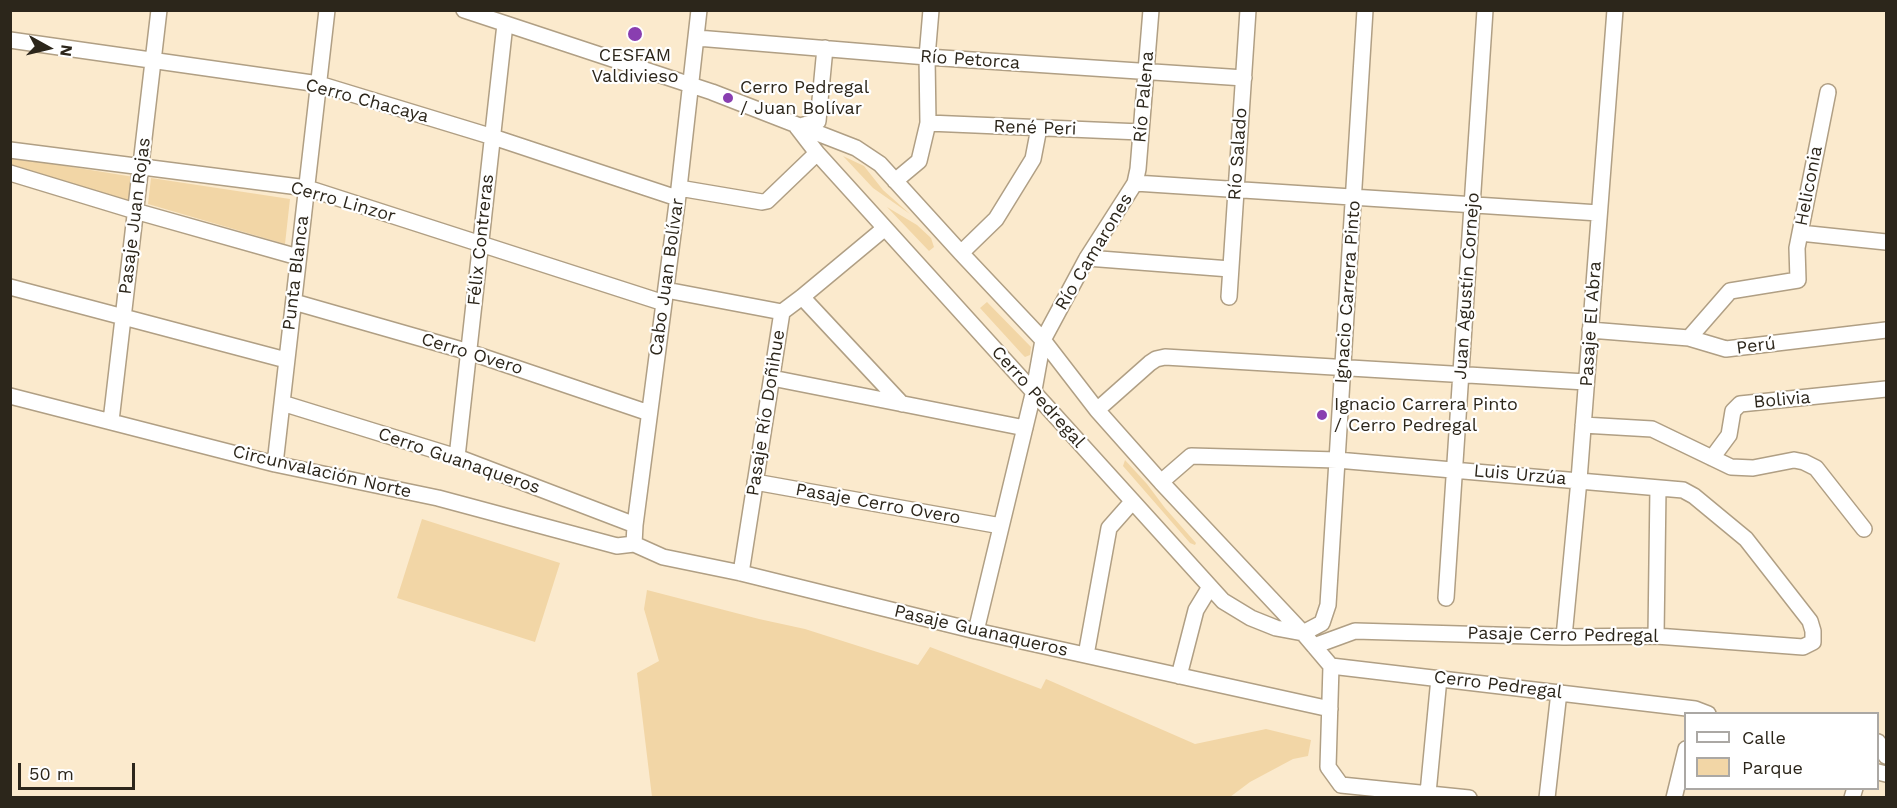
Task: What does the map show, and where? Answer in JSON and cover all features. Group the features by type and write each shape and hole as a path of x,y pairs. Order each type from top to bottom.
{"street":[{"name":"Pasaje Juan Rojas","path":"111,421 159,10"},
{"name":"Punta Blanca","path":"275,464 327,10"},
{"name":"Cerro Pedregal","path":"464,10 691,85 856,148 880,164 1043,340 1097,410 1331,666 1559,692 1699,712"},
{"name":"Cabo Juan Bolívar","path":"634,544 634,525 678,193 699,10"},
{"path":"895,181 919,161 928,123 927,57 931,10"},
{"name":"Río Palena","path":"1135,183 1151,10"},
{"name":"Río Salado","path":"1229,297 1248,10"},
{"name":"Ignacio Carrera Pinto","path":"1303,633 1322,623 1328,604 1365,10"},
{"name":"Juan Agustín Cornejo","path":"1446,598 1485,10"},
{"name":"Pasaje El Abra","path":"1564,637 1587,382 1615,10"},
{"name":"Félix Contreras","path":"457,457 505,24"},
{"name":"Río Petorca","path":"697,38 927,57 1244,78"},
{"name":"Cerro Chacaya","path":"10,40 319,84 678,193 767,201 817,153"},
{"path":"797,127 818,121 825,48"},
{"name":"Heliconia","path":"1689,338 1730,291 1798,280 1797,248 1828,92"},
{"name":"René Peri","path":"928,123 1141,132"},
{"name":"Cerro Pedregal","path":"797,127 817,153 1223,601 1251,618 1276,628 1303,633"},
{"path":"961,254 996,219 1034,159 1039,128"},
{"name":"Cerro Linzor","path":"10,150 307,188 481,245 665,296 782,312"},
{"path":"10,173 298,257"},
{"name":"Río Camarones","path":"976,631 1034,390 1043,340 1087,258 1135,183 1599,213"},
{"name":"Pasaje Río Doñihue","path":"741,573 782,312 885,228"},
{"path":"1800,233 1887,242"},
{"path":"1087,258 1230,269"},
{"path":"10,287 286,360"},
{"path":"802,297 902,404"},
{"name":"Cerro Overo","path":"294,302 469,352 649,413"},
{"name":"Perú","path":"1590,330 1689,338 1726,349 1887,330"},
{"path":"1097,410 1156,359 1165,357 1587,382"},
{"path":"772,378 1025,428"},
{"name":"Bolivia","path":"1712,458 1729,435 1733,411 1740,404 1887,389"},
{"name":"Circunvalación Norte","path":"10,396 275,464 438,498 617,546 634,544"},
{"name":"Cerro Guanaqueros","path":"282,403 457,457 634,525"},
{"path":"1583,425 1652,429 1731,467 1753,468 1794,460 1804,462 1816,468 1864,529"},
{"name":"Luis Urzúa","path":"1161,482 1191,456 1337,460 1683,490 1694,496 1746,539 1810,621 1813,642"},
{"name":"Pasaje Cerro Overo","path":"755,482 1001,526"},
{"path":"1656,636 1658,488"},
{"path":"1086,655 1109,528 1132,502"},
{"name":"Pasaje Guanaqueros","path":"634,544 663,557 741,573 976,631 1330,709"},
{"path":"1179,676 1196,610 1210,587"},
{"name":"Pasaje Cerro Pedregal","path":"1314,646 1355,631 1564,637 1656,636 1803,646 1813,642"},
{"path":"1331,666 1328,767 1341,785 1469,798"},
{"path":"1428,793 1439,678"},
{"path":"1547,798 1559,692"},
{"path":"1674,798 1684,757"}],"green space":[{"path":"843,156 864,166 883,190 910,214 873,188"},
{"path":"10,157 134,177 131,202 11,166"},
{"path":"151,178 290,199 285,244 148,204"},
{"path":"887,207 917,225 931,238 934,247 929,251"},
{"path":"987,302 1031,347 1030,355 1025,357 980,308"},
{"path":"1125,460 1196,543 1195,545 1190,543 1123,466"},
{"path":"422,519 560,563 535,642 397,598"},
{"path":"647,590 805,629 918,665 930,647 1041,689 1046,679 1195,744 1266,729 1311,740 1308,756 1293,759 1250,782 1230,797 652,797 637,673 659,661 644,609"}],"place":[{"name":"CESFAM Valdivieso","path":"635,34"},
{"name":"Cerro Pedregal / Juan Bolívar","path":"728,98"},
{"name":"Ignacio Carrera Pinto / Cerro Pedregal","path":"1322,415"}]}
